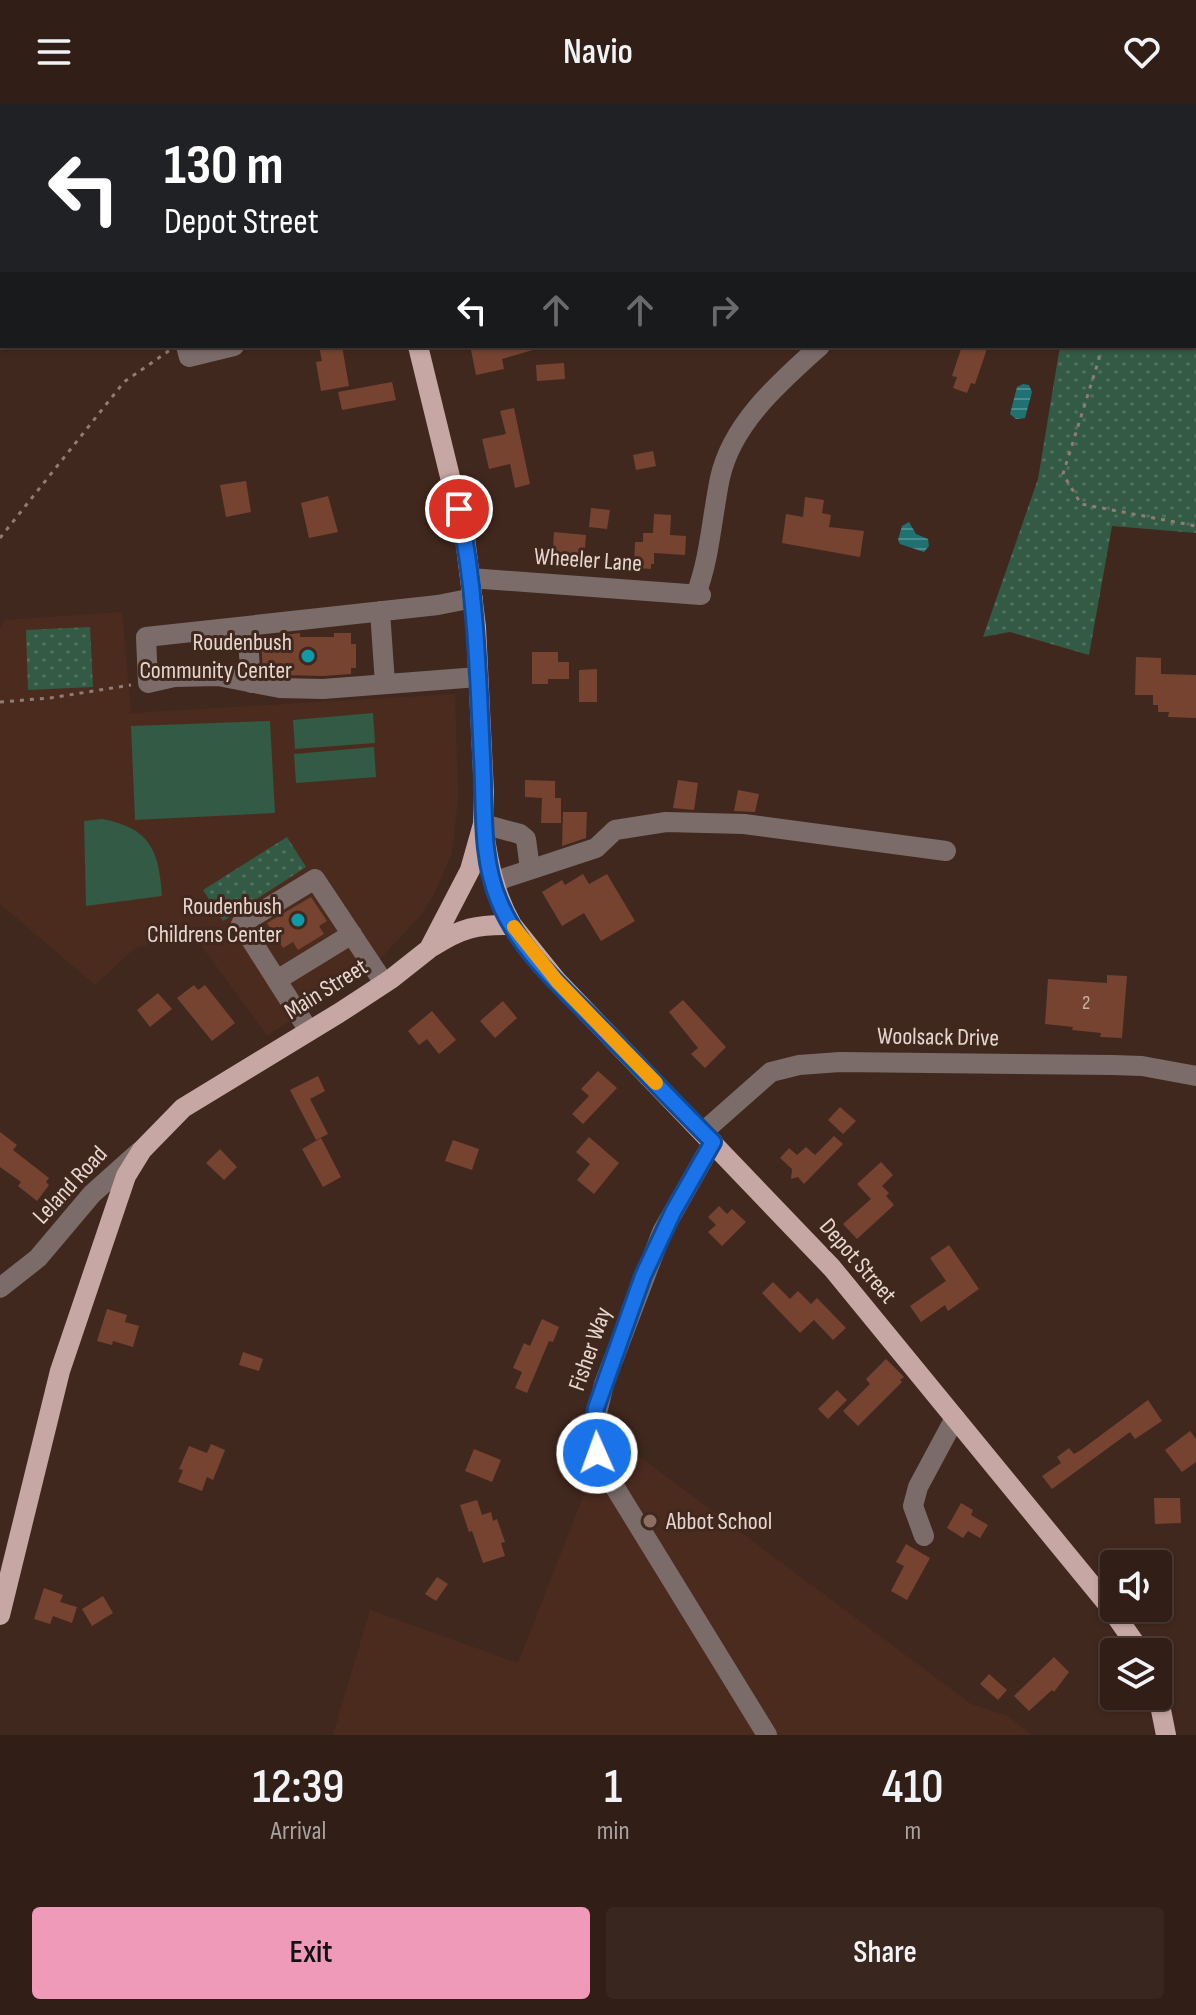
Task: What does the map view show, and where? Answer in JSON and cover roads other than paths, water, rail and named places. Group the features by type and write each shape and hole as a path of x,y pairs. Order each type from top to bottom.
{"main road":[{"name":"Main Street","path":"0,1615 60,1371 126,1176 142,1150 183,1108 384,983 429,949 470,870 483,824 484,793 471,588 453,481 419,348"},
{"name":"Depot Street","path":"483,824 493,882 499,902 512,925 557,981 832,1268 1109,1606 1131,1638"},
{"path":"429,949 456,931 480,925 512,925"},
{"path":"1161,1710 1166,1735"}],"street":[{"path":"187,348 189,357 226,348"},
{"name":"Wheeler Lane","path":"251,683 218,676 174,677 148,683 146,637 380,611 471,588 698,594 720,476 735,437 753,413 818,348"},
{"path":"380,611 385,684"},
{"path":"247,626 251,683 280,688 323,689 478,677"},
{"path":"493,882 596,848 615,830 666,822 744,824 946,851"},
{"path":"483,824 520,834 526,839 530,869"},
{"path":"309,1031 241,924 315,879 384,983"},
{"path":"277,980 352,934"},
{"name":"Woolsack Drive","path":"708,1137 771,1072 799,1065 840,1062 1113,1065 1142,1066 1196,1076"},
{"name":"Fisher Way","path":"708,1137 643,1276 596,1408 593,1434 600,1463 767,1735"},
{"name":"Leland Road","path":"0,1288 38,1258 92,1194 142,1150"},
{"path":"924,1536 913,1506 955,1418"}],"water":[{"path":"1029,385 1032,392 1025,418 1016,419 1010,414 1017,387"},
{"path":"909,522 916,534 928,539 929,546 924,552 900,544 898,540 902,526"}],"place":[{"name":"Roudenbush Community Center","path":"308,656"},
{"name":"Roudenbush Childrens Center","path":"298,920"},
{"name":"Abbot School","path":"650,1521"}]}
